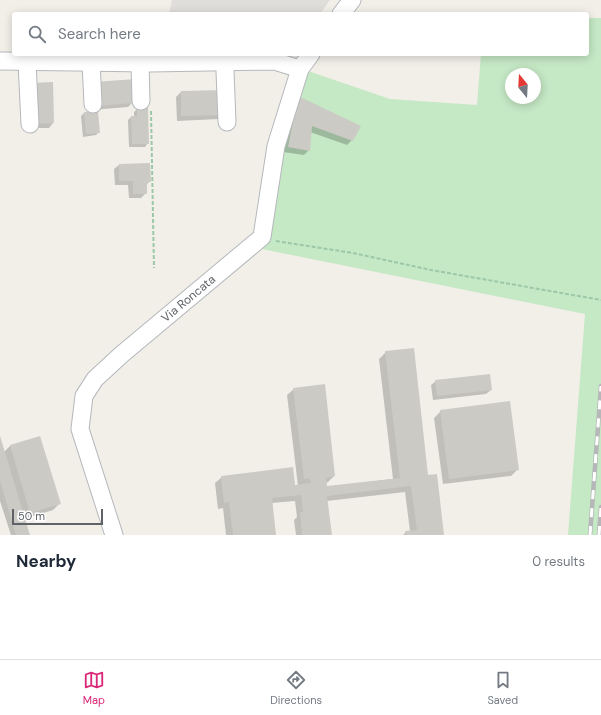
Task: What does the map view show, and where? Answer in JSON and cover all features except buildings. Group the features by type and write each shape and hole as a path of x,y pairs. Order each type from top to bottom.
{"street":[{"path":"343,12 352,0"},
{"path":"262,237 276,146 300,69 310,56"},
{"path":"0,61 140,63 274,61 300,69"},
{"path":"27,62 30,124"},
{"path":"91,62 93,104"},
{"path":"226,62 227,122"},
{"path":"140,63 146,106"},
{"name":"Via Roncata","path":"114,535 80,429 84,396 95,379 121,355 262,237"}],"path":[{"path":"146,106 154,268"},
{"path":"262,237 272,241 353,253 430,270 601,300"}],"shaded area":[{"path":"172,0 330,0 321,12 169,12"}],"green space":[{"path":"589,18 601,18 601,535 568,535 585,314 262,249 253,240 308,71 390,99 477,105 481,56 589,56"}],"railway":[{"path":"590,535 601,386"},
{"path":"599,535 601,507"}]}
